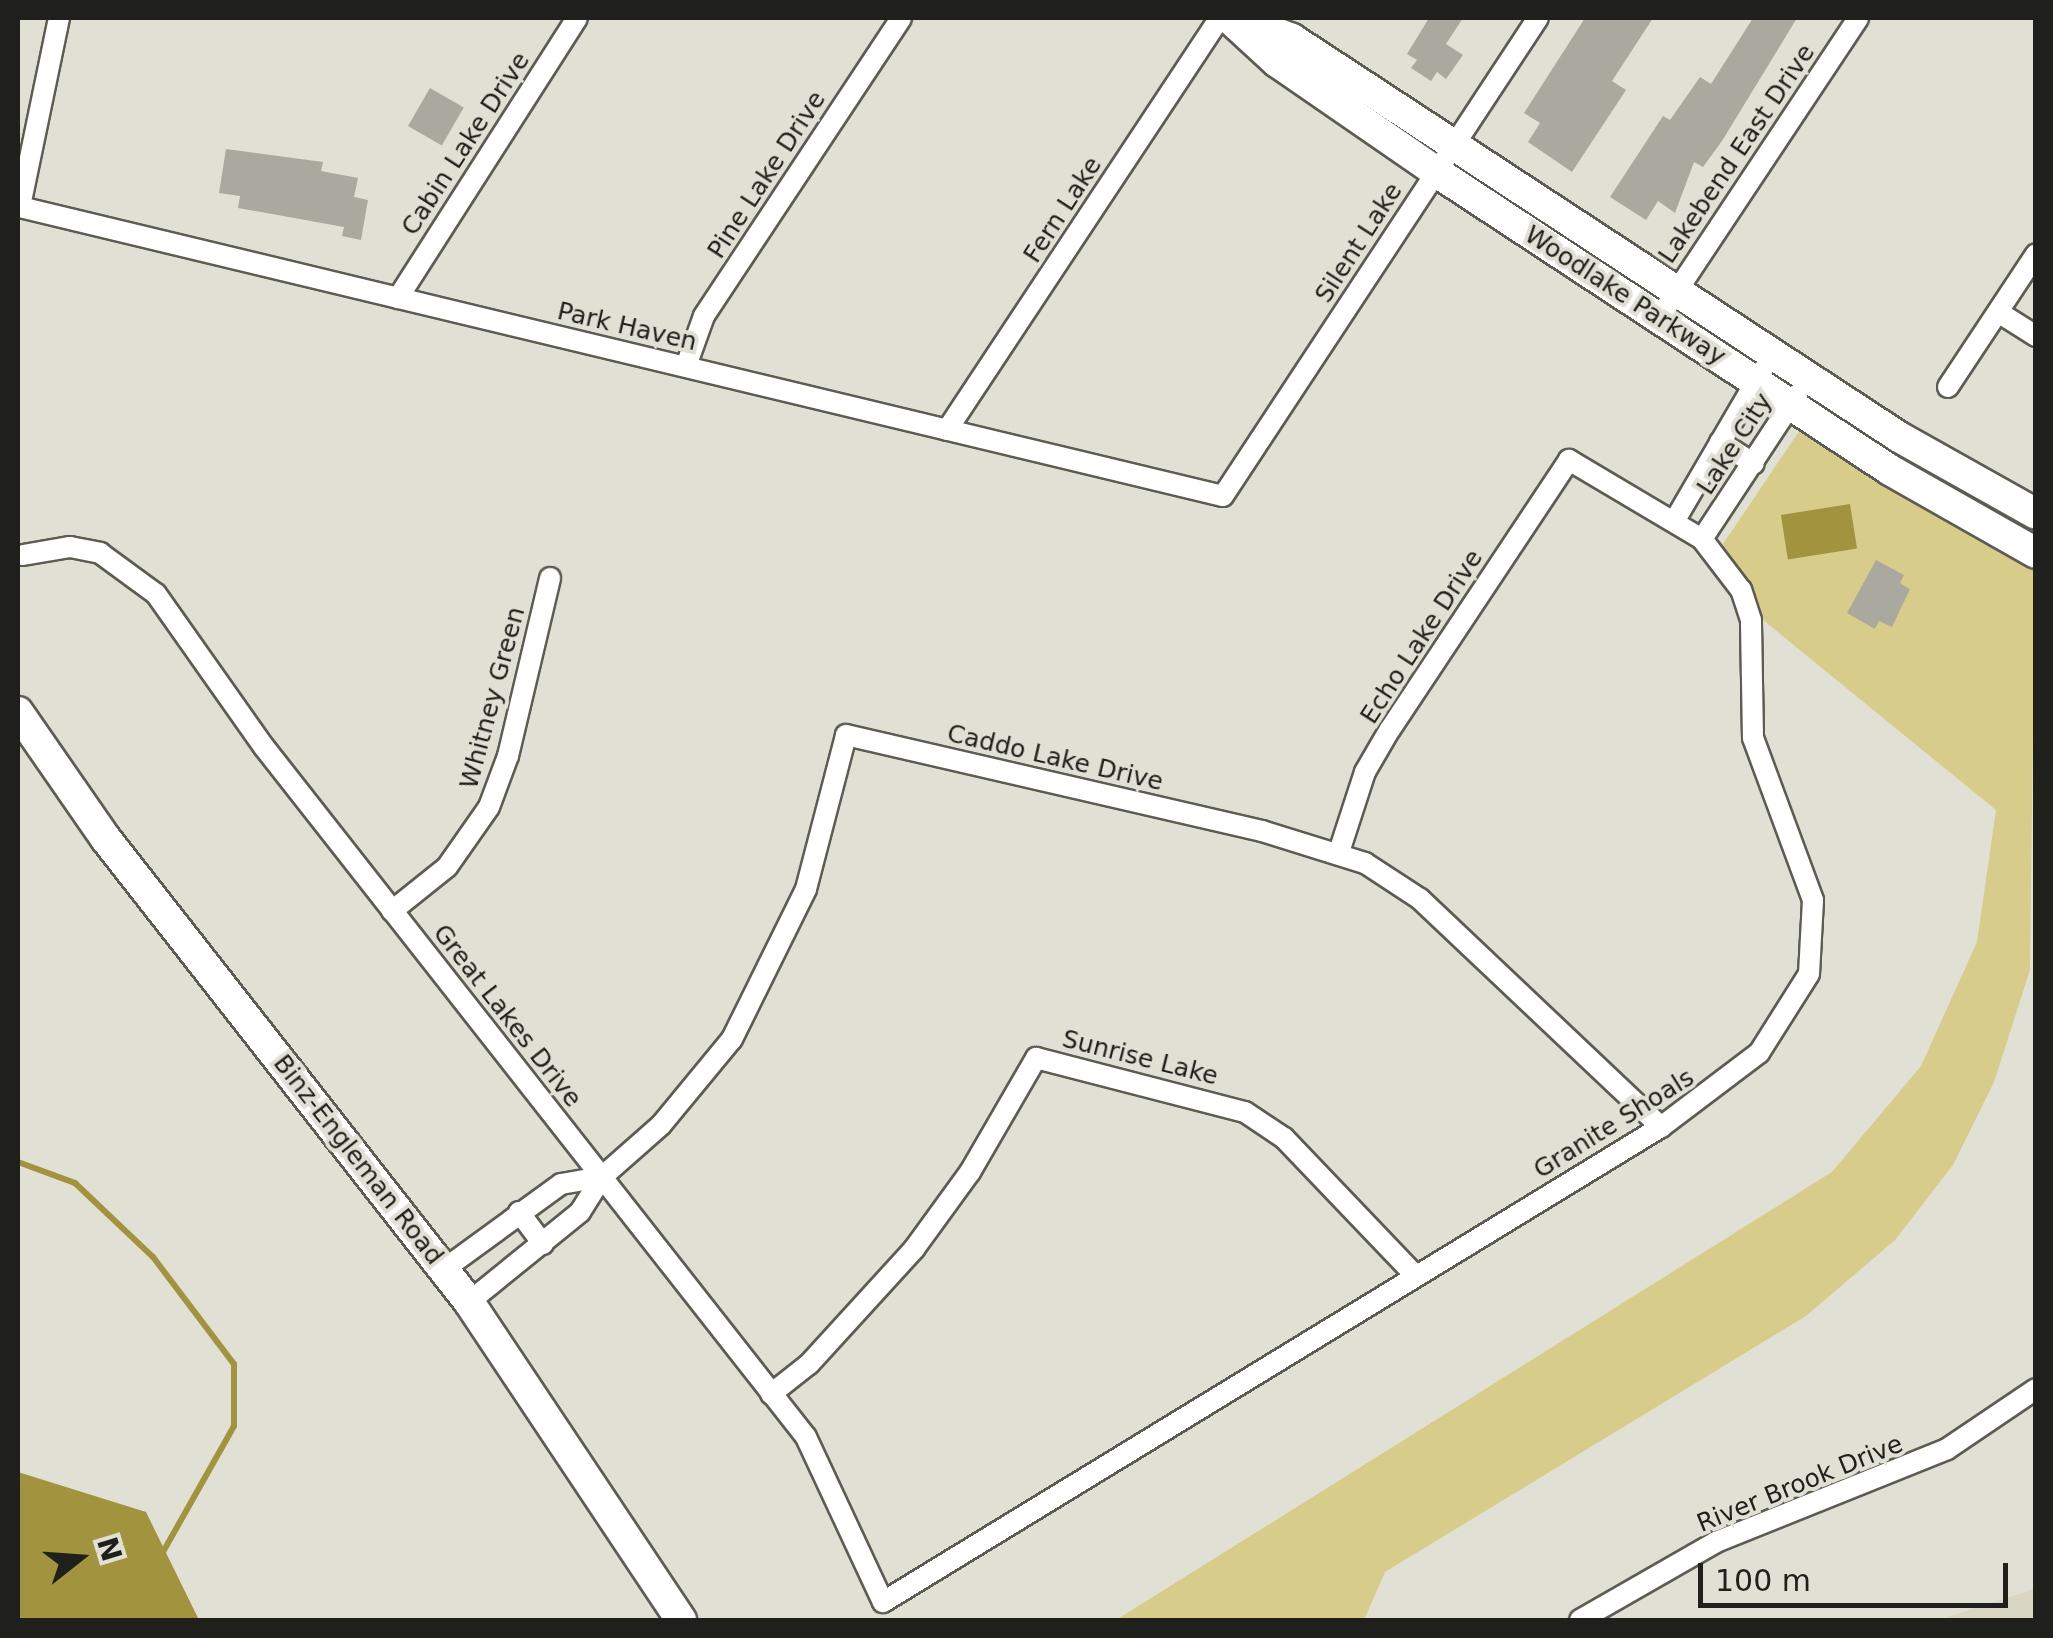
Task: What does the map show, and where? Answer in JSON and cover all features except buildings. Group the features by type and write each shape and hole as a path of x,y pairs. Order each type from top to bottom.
{"street":[{"name":"Park Haven","path":"59,18 20,207 1223,496"},
{"name":"Cabin Lake Drive","path":"398,298 577,18"},
{"name":"Pine Lake Drive","path":"686,366 704,316 901,18"},
{"name":"Fern Lake","path":"948,430 1220,18"},
{"name":"Woodlake Parkway","path":"1229,18 1277,62 1436,172 1978,524 2036,554"},
{"name":"Woodlake Parkway","path":"1237,18 1292,39 1678,288 1900,438 2036,514"},
{"name":"Silent Lake","path":"1223,496 1538,18"},
{"name":"Lakebend East Drive","path":"1659,318 1858,18"},
{"path":"1948,387 2036,254"},
{"path":"1998,312 2036,336"},
{"name":"Lake City","path":"1675,520 1773,352"},
{"name":"Lake City","path":"1702,539 1808,376"},
{"path":"1720,442 1754,464"},
{"name":"Granite Shoals","path":"883,1602 1662,1127 1724,1084 1776,1031 1809,974 1814,938 1809,884 1753,738 1751,620 1730,570 1702,539 1569,460"},
{"name":"Echo Lake Drive","path":"1339,852 1365,772 1390,729 1569,460"},
{"name":"Great Lakes Drive","path":"23,556 70,548 100,553 134,572 392,911 771,1394 823,1466 883,1602"},
{"name":"Whitney Green","path":"392,911 447,866 488,807 508,756 550,578"},
{"name":"Binz-Engleman Road","path":"18,712 106,839 468,1302 681,1620"},
{"name":"Caddo Lake Drive","path":"468,1302 580,1212 602,1177 661,1125 732,1038 760,991 806,889 846,736 1339,852 1420,898 1662,1127"},
{"name":"Sunrise Lake","path":"771,1394 808,1364 914,1249 970,1172 1036,1058 1245,1112 1284,1138 1415,1275"},
{"name":"Caddo Lake Drive","path":"443,1270 561,1184 602,1177"},
{"path":"519,1212 543,1244"},
{"name":"River Brook Drive","path":"1580,1620 1716,1542 1946,1449 2036,1389"}],"shaded area":[{"path":"1802,427 1971,535 2035,565 2030,970 1994,1082 1953,1165 1895,1240 1806,1316 1385,1572 1364,1620 1116,1620 1832,1172 1921,1066 1977,942 1996,810 1763,620 1723,544"},
{"path":"1850,504 1857,548 1788,559 1781,515"},
{"path":"18,1472 146,1512 199,1620 18,1620"},
{"path":"2035,1589 2035,1620 1938,1620"}],"waterway":[{"path":"18,1162 75,1183 153,1257 234,1364 234,1426 162,1554"}]}
